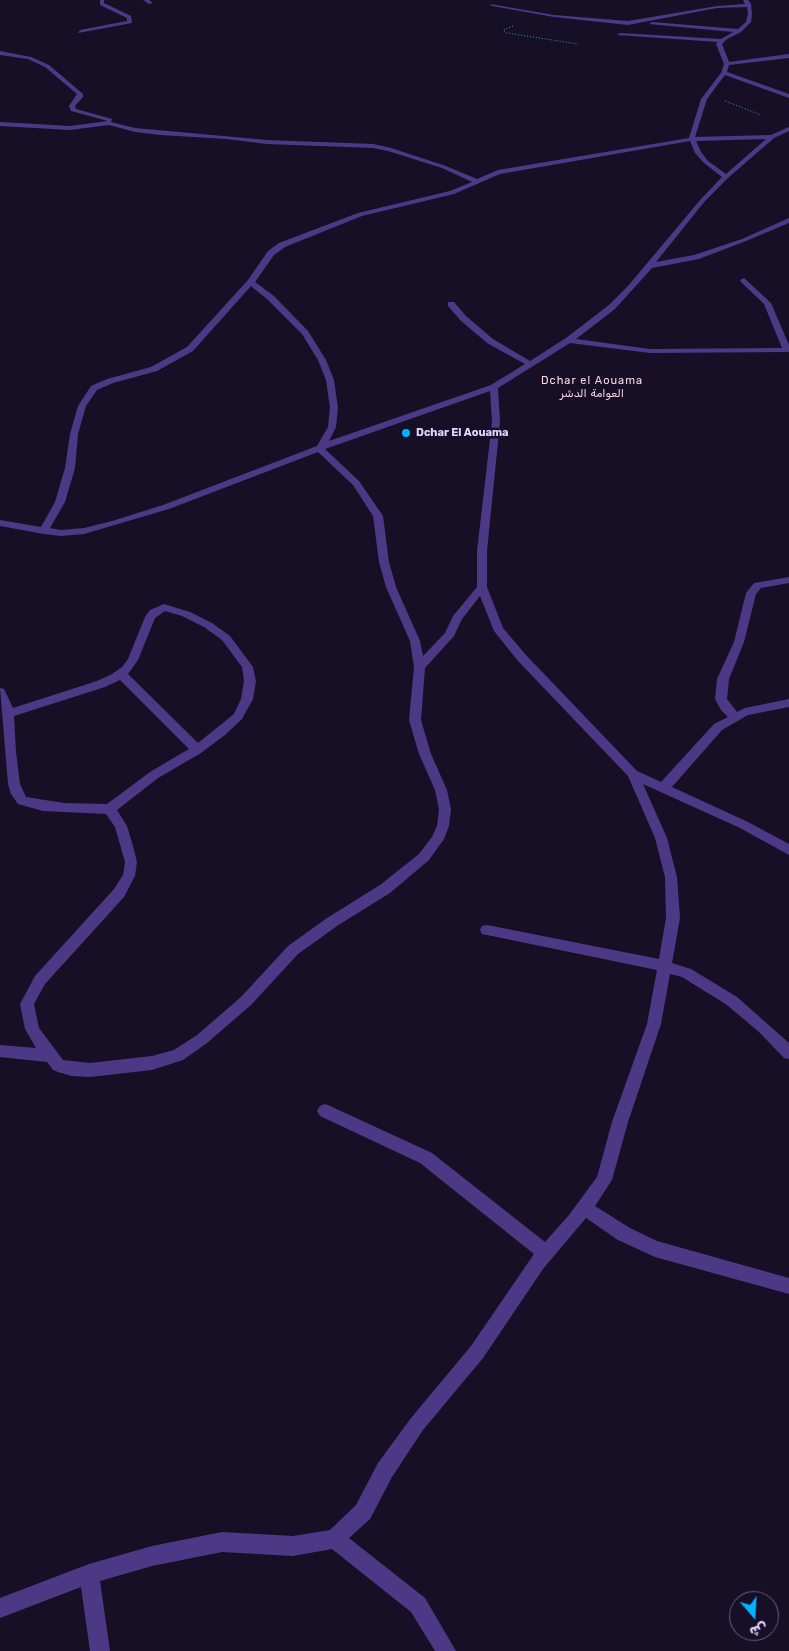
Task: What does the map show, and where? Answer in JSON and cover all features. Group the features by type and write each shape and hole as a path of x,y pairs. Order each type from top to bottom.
{"street":[{"path":"80,32 130,22 129,17 102,4 102,0"},
{"path":"145,0 151,3"},
{"path":"620,35 721,41 739,31 748,22 750,14 747,2 628,23"},
{"path":"492,5 569,18 739,31"},
{"path":"721,41 720,47 727,64 724,73 708,94 699,111 692,139 698,153 706,162 726,177"},
{"path":"0,53 28,58 47,66 80,94 80,97 72,106 73,110 103,117 135,130 267,142 373,146 389,149 444,167 478,182"},
{"path":"727,64 789,56"},
{"path":"724,73 789,96"},
{"path":"0,124 70,128 114,123"},
{"path":"8,132 44,127"},
{"path":"0,523 61,533 84,531 115,524 320,448 494,387 568,340 612,306 631,288 683,227 703,200 726,177 772,137 789,130"},
{"path":"44,531 60,502 70,468 74,434 82,406 94,388 110,381 154,369 190,349 251,282 270,253 282,245 360,214 452,193 503,171 692,139 772,137"},
{"path":"648,266 696,257 744,240 789,220"},
{"path":"568,340 650,351 788,350 767,303 744,280"},
{"path":"251,282 305,333 322,360 330,380 334,408 332,426 320,448"},
{"path":"451,304 463,318 490,341 530,364"},
{"path":"0,1608 89,1574 152,1556 222,1542 293,1546 335,1539 363,1512 385,1470 417,1424 476,1352 507,1304 546,1253 585,1208 604,1180 620,1122 654,1024 673,918 670,877 661,838 633,774 522,658 498,629 482,587 482,551 496,422 494,387"},
{"path":"110,810 121,826 127,846 130,862 129,876 119,893 40,980 27,1004 32,1028 50,1056 58,1065 72,1069 90,1070 152,1063 178,1055 202,1040 224,1022 292,950 385,889 424,857 438,839 443,826 445,809 441,790 426,754 415,720 420,667 415,641 391,587 384,562 378,516 356,483 320,448"},
{"path":"736,717 725,707 721,699 723,679 739,642 751,592 758,585 789,580"},
{"path":"420,667 450,634 457,618 482,587"},
{"path":"0,692 8,714 14,784 17,794 22,801 64,808 110,810 154,775 197,750 221,732 238,716 248,699 250,681 246,667 226,638 208,625 186,614 173,609 159,608 150,617 132,660 121,674 101,684 8,714"},
{"path":"121,674 197,750"},
{"path":"664,787 718,727 745,712 789,703"},
{"path":"633,774 744,825 789,850"},
{"path":"487,930 664,966 686,973 732,1001 764,1028 789,1053"},
{"path":"0,1050 50,1056"},
{"path":"325,1110 426,1158 546,1253"},
{"path":"585,1208 624,1234 655,1248 789,1286"},
{"path":"335,1539 418,1605 446,1651"},
{"path":"89,1574 100,1651"}],"path":[{"path":"542,13 504,30 507,33 578,44"},
{"path":"708,94 761,115"}],"place":[{"name":"Dchar El Aouama","path":"406,433"}],"district":[{"name":"Dchar el Aouama العوامة الدشر","path":"592,387"}]}
